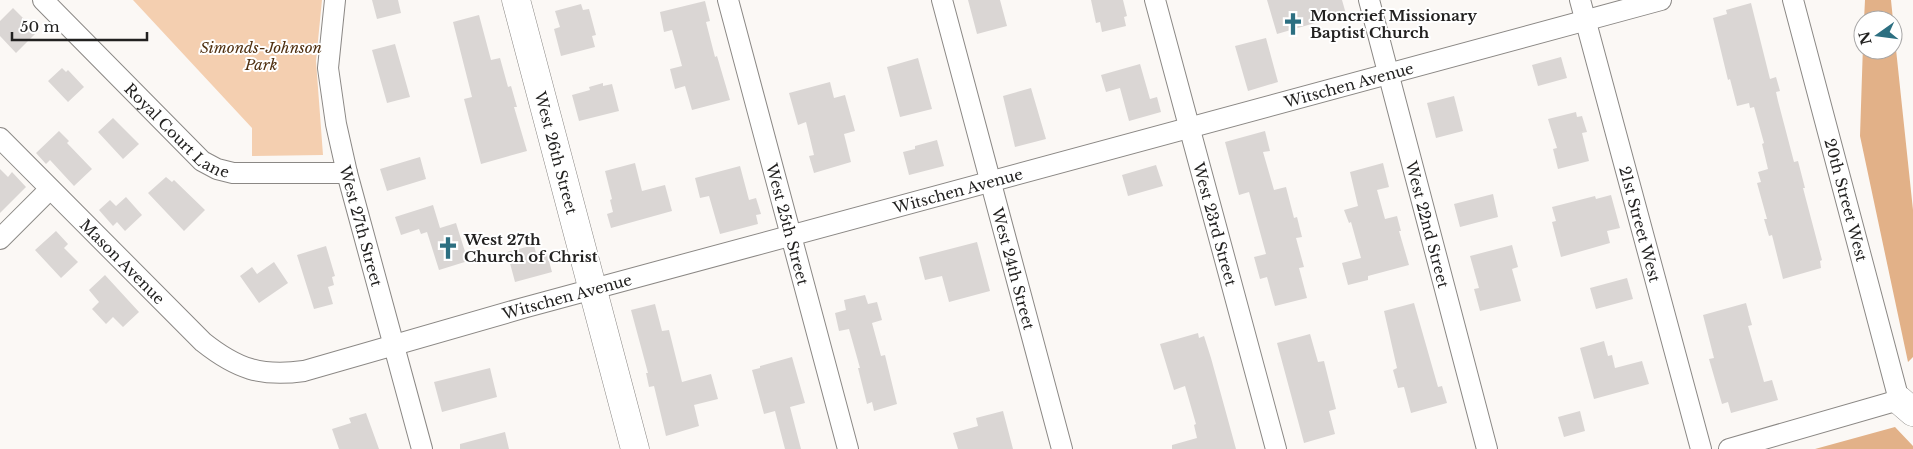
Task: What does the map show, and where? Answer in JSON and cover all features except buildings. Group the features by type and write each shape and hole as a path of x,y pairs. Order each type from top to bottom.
{"main road":[{"name":"West 26th Street","path":"516,0 635,449"}],"street":[{"name":"Royal Court Lane","path":"43,0 202,162 217,169 233,173 347,173"},
{"name":"West 27th Street","path":"335,0 328,68 333,108 347,173 422,449"},
{"name":"West 25th Street","path":"728,0 848,449"},
{"name":"West 24th Street","path":"942,0 1062,449"},
{"name":"West 23rd Street","path":"1155,0 1276,449"},
{"name":"West 22nd Street","path":"1369,0 1487,449"},
{"name":"21st Street West","path":"1580,0 1701,449"},
{"name":"Witschen Avenue","path":"256,372 288,373 304,371 395,344 1661,0"},
{"name":"20th Street West","path":"1793,0 1908,403"},
{"name":"Mason Avenue","path":"0,138 203,342 234,364 256,372"},
{"path":"0,239 50,189"},
{"path":"1729,449 1908,403"}],"green space":[{"name":"Simonds-Johnson Park","path":"133,0 322,0 316,61 323,155 252,156 252,128"}],"shaded area":[{"path":"1865,0 1891,0 1892,10 1864,10"},
{"path":"1863,60 1897,60 1913,210 1913,357 1908,362 1860,136"},
{"path":"1895,427 1913,446 1913,449 1815,449"}],"place":[{"name":"Moncrief Missionary Baptist Church","path":"1293,24"},
{"name":"West 27th Church of Christ","path":"448,248"}]}
